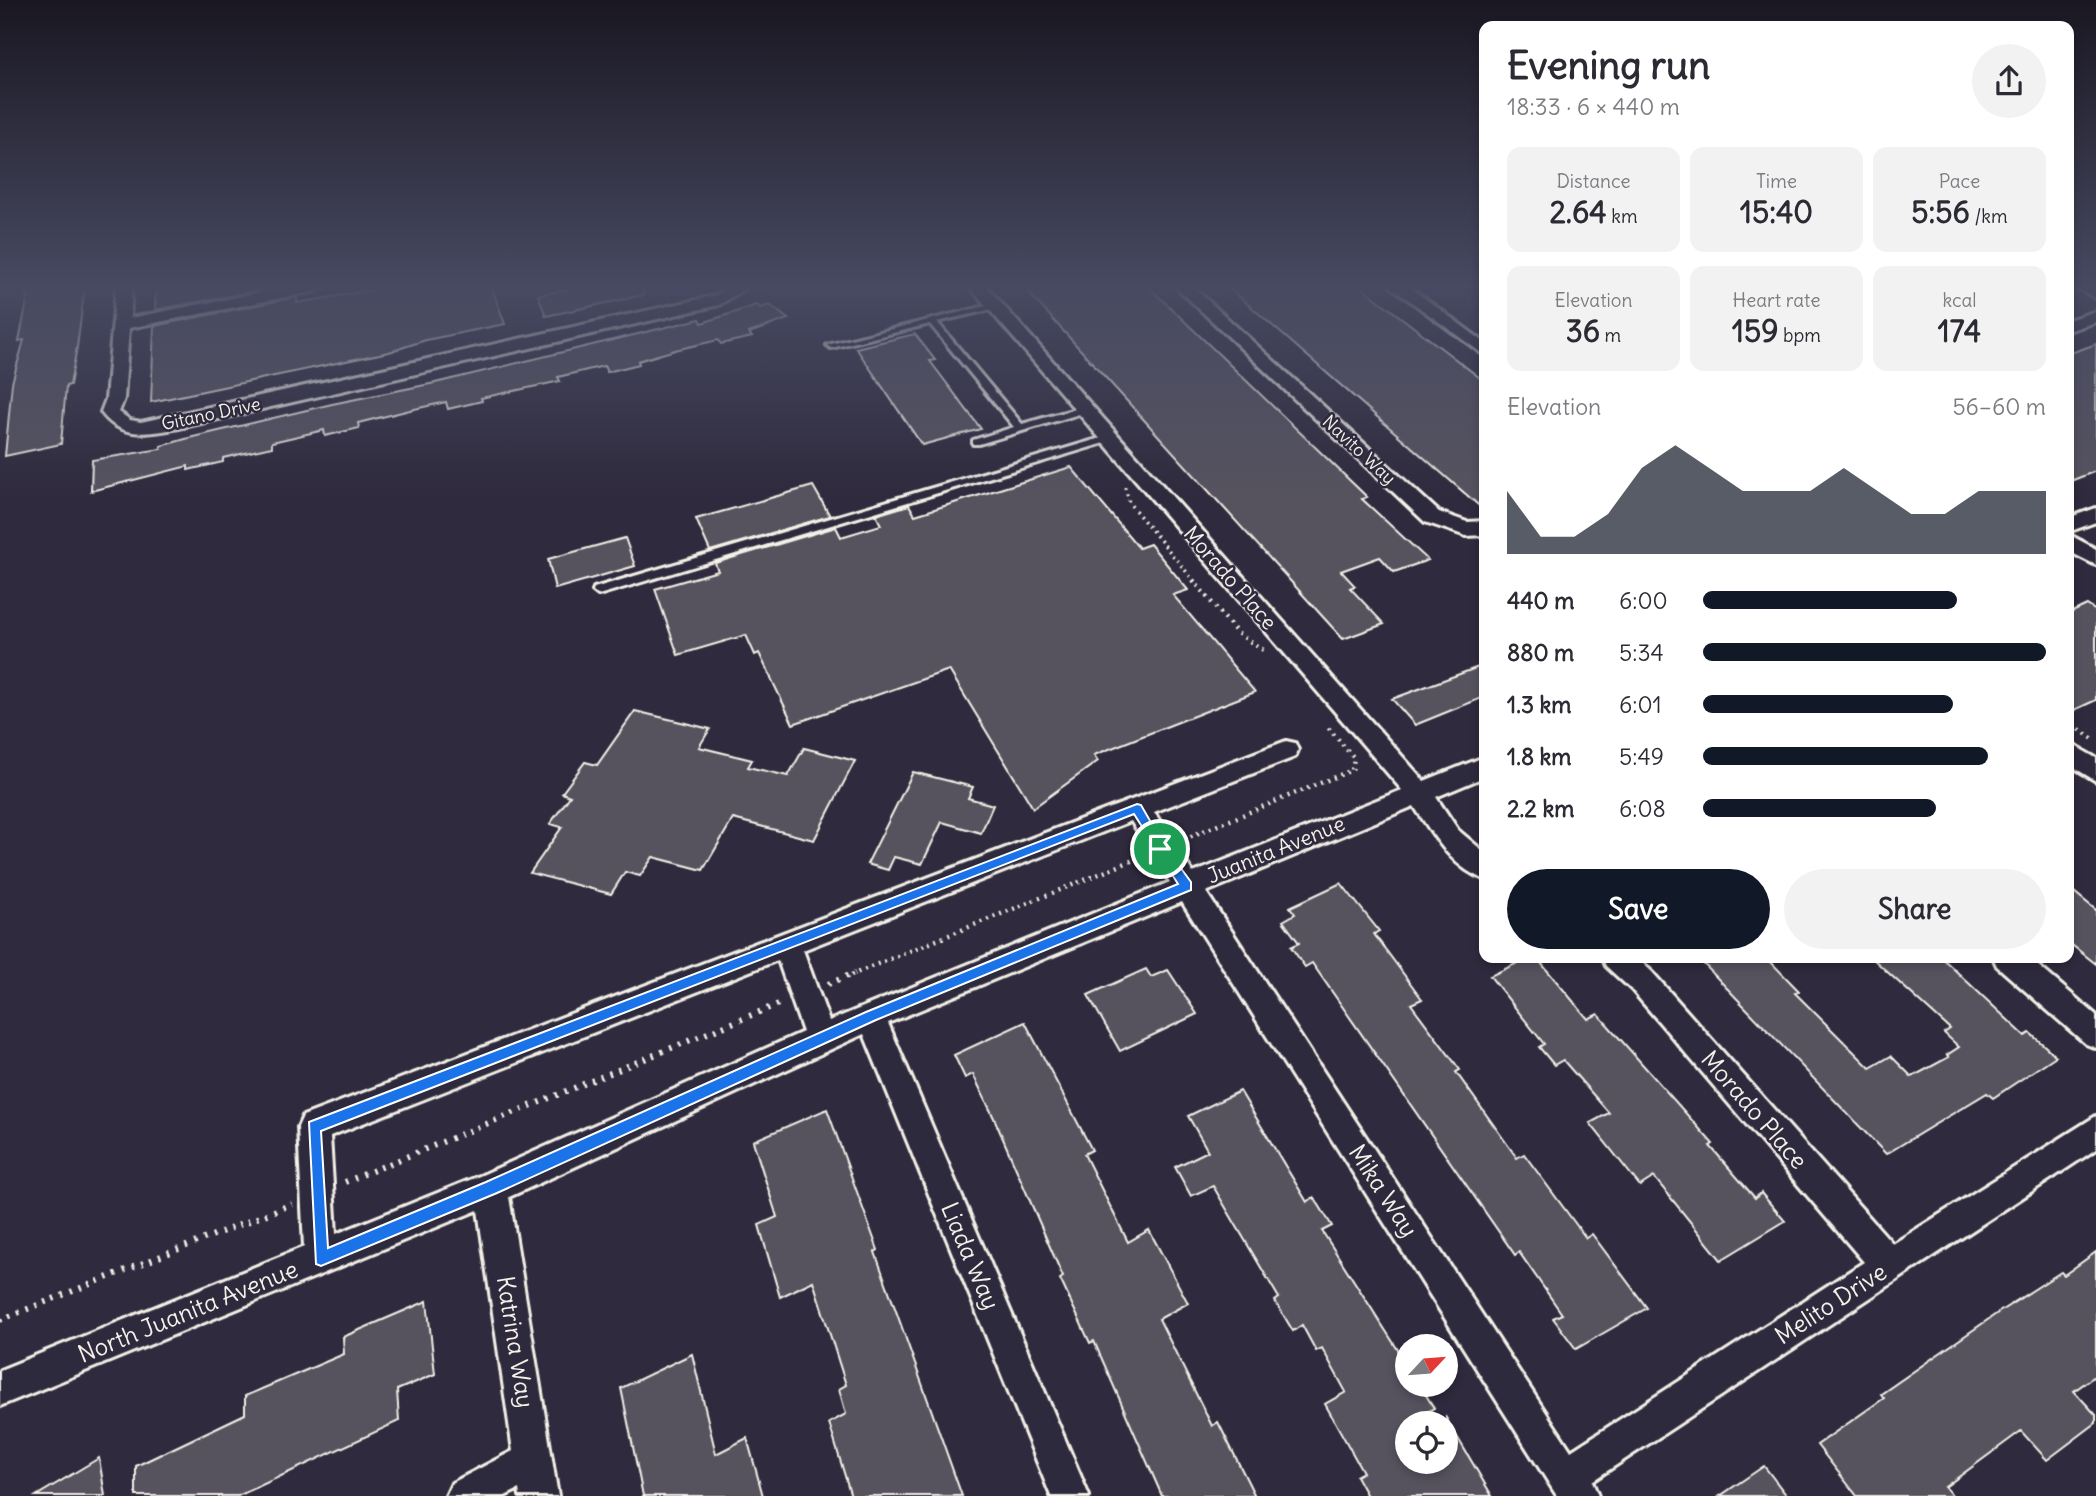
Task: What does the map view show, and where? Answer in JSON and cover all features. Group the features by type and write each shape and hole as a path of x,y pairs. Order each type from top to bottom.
{"street":[{"name":"Gitano Drive","path":"119,356 115,399 110,412 115,421 129,428 179,422 472,356"},
{"name":"Morado Place","path":"1037,356 1418,791 1449,838 1479,865"},
{"name":"Navito Way","path":"1258,356 1420,506 1445,523 1466,529 1479,528"},
{"path":"2074,523 2096,514"},
{"path":"2074,545 2096,558"},
{"path":"321,1259 314,1127 1286,750"},
{"path":"2074,755 2096,771"},
{"name":"Juanita Avenue","path":"491,1188 871,1016 1418,791 1479,769"},
{"name":"Mika Way","path":"1137,808 1160,849 1187,886 1572,1486"},
{"path":"787,944 821,1040"},
{"name":"Morado Place","path":"1622,963 1642,981 1890,1266"},
{"path":"2014,963 2096,1034"},
{"name":"Liada Way","path":"871,1016 1070,1496"},
{"name":"Melito Drive","path":"1572,1486 1890,1266 2096,1131"},
{"name":"North Juanita Avenue","path":"0,1388 491,1188"},
{"name":"Katrina Way","path":"491,1188 537,1479"},
{"path":"465,1496 537,1479"}],"lane":[{"path":"961,356 1020,428"},
{"path":"976,442 1083,410"},
{"path":"598,590 1108,439"}],"path":[{"path":"1124,482 1129,503 1237,633 1266,652"},
{"path":"0,1321 1352,770 1354,758 1318,716"},
{"path":"2074,725 2096,741"}],"building":[{"path":"20,356 75,356 70,385 66,386 61,444 5,456 12,383"},
{"path":"153,356 371,356 151,402"},
{"path":"548,356 655,356 638,361 639,364 607,372 604,366 558,377 560,381 481,398 482,401 448,409 446,402 358,423 359,428 325,436 324,430 272,442 272,447 223,458 223,462 188,470 188,466 91,491 92,460 161,449 161,446 189,438"},
{"path":"861,356 932,356 935,360 930,361 981,429 922,445"},
{"path":"1086,356 1220,356 1367,497 1362,499 1428,560 1394,572 1380,557 1341,571 1355,586 1350,588 1384,624 1343,639"},
{"path":"1307,356 1451,356 1479,377 1479,506"},
{"path":"2074,356 2096,356 2096,471 2074,480"},
{"path":"1071,467 1139,548 1150,544 1188,590 1173,595 1255,692 1094,755 1098,761 1033,808 949,670 793,724 759,653 755,655 746,635 678,655 655,589 718,571 715,563 836,527 841,537 881,525 876,515 909,505 915,515"},
{"path":"813,486 830,516 710,551 696,519"},
{"path":"625,538 635,566 555,589 548,559"},
{"path":"2087,605 2096,611 2096,700 2074,710 2074,611"},
{"path":"1479,667 1479,699 1415,725 1392,699"},
{"path":"635,711 710,729 699,747 752,760 748,767 788,776 804,748 855,761 814,840 733,819 703,870 653,857 640,876 625,872 611,894 530,873 562,827 550,824 570,796 562,793 585,762 597,765"},
{"path":"913,772 973,787 968,798 993,805 981,833 942,822 922,864 894,857 888,870 867,864"},
{"path":"1341,883 1379,931 1374,934 1422,999 1411,1004 1460,1070 1456,1072 1517,1158 1524,1154 1586,1238 1592,1234 1647,1308 1576,1349 1553,1318 1562,1314 1519,1252 1515,1255 1312,963 1305,967 1291,947 1299,943 1283,921 1295,914 1290,907"},
{"path":"2074,892 2096,910 2096,964 2074,947"},
{"path":"1517,963 1541,963 1588,1019 1598,1014 1713,1144 1710,1146 1755,1198 1761,1193 1785,1221 1721,1260 1654,1177 1640,1186 1590,1123 1609,1113 1563,1060 1554,1065 1539,1047 1544,1044 1490,976"},
{"path":"1703,963 1772,963 1799,991 1795,993 1870,1068 1891,1056 1912,1077 1949,1057 1947,1055 1959,1047 1944,1033 1950,1029 1878,963 1947,963 2025,1036 2030,1033 2056,1056 1993,1098 1987,1093 1886,1154"},
{"path":"1146,969 1151,977 1168,970 1197,1014 1120,1051 1088,995"},
{"path":"1025,1022 1092,1150 1084,1154 1128,1242 1149,1230 1188,1303 1159,1319 1212,1426 1218,1422 1255,1496 1162,1496 1094,1341 1090,1343 1060,1279 1063,1277 994,1118 973,1074 965,1078 954,1055"},
{"path":"1240,1091 1307,1202 1314,1197 1332,1226 1322,1231 1395,1345 1395,1397 1427,1397 1434,1408 1429,1411 1395,1411 1395,1474 1458,1474 1458,1438 1492,1496 1367,1496 1356,1476 1363,1472 1325,1404 1346,1392 1322,1348 1316,1351 1302,1325 1293,1331 1275,1301 1279,1298 1213,1186 1191,1196 1175,1167 1208,1151 1188,1116"},
{"path":"827,1109 962,1496 851,1496 829,1423 846,1414 839,1389 846,1385 813,1281 780,1297 759,1225 777,1217 753,1141"},
{"path":"2096,1252 2096,1375 2074,1391 2096,1415 2096,1423 2047,1460 2021,1431 1945,1487 1952,1496 1857,1496 1817,1445 1884,1398 1881,1394 1999,1312 2061,1272 2064,1275"},
{"path":"427,1301 435,1374 397,1390 399,1421 238,1496 136,1496 136,1466 245,1414 245,1396 344,1354 343,1337"},
{"path":"692,1354 716,1454 747,1438 763,1496 643,1496 621,1388"},
{"path":"99,1458 105,1496 36,1496"},
{"path":"1764,1466 1787,1496 1720,1496"}],"route":[{"path":"1137,808 1160,849 1187,886 871,1016 491,1188 321,1259 314,1127 1137,808"}]}
